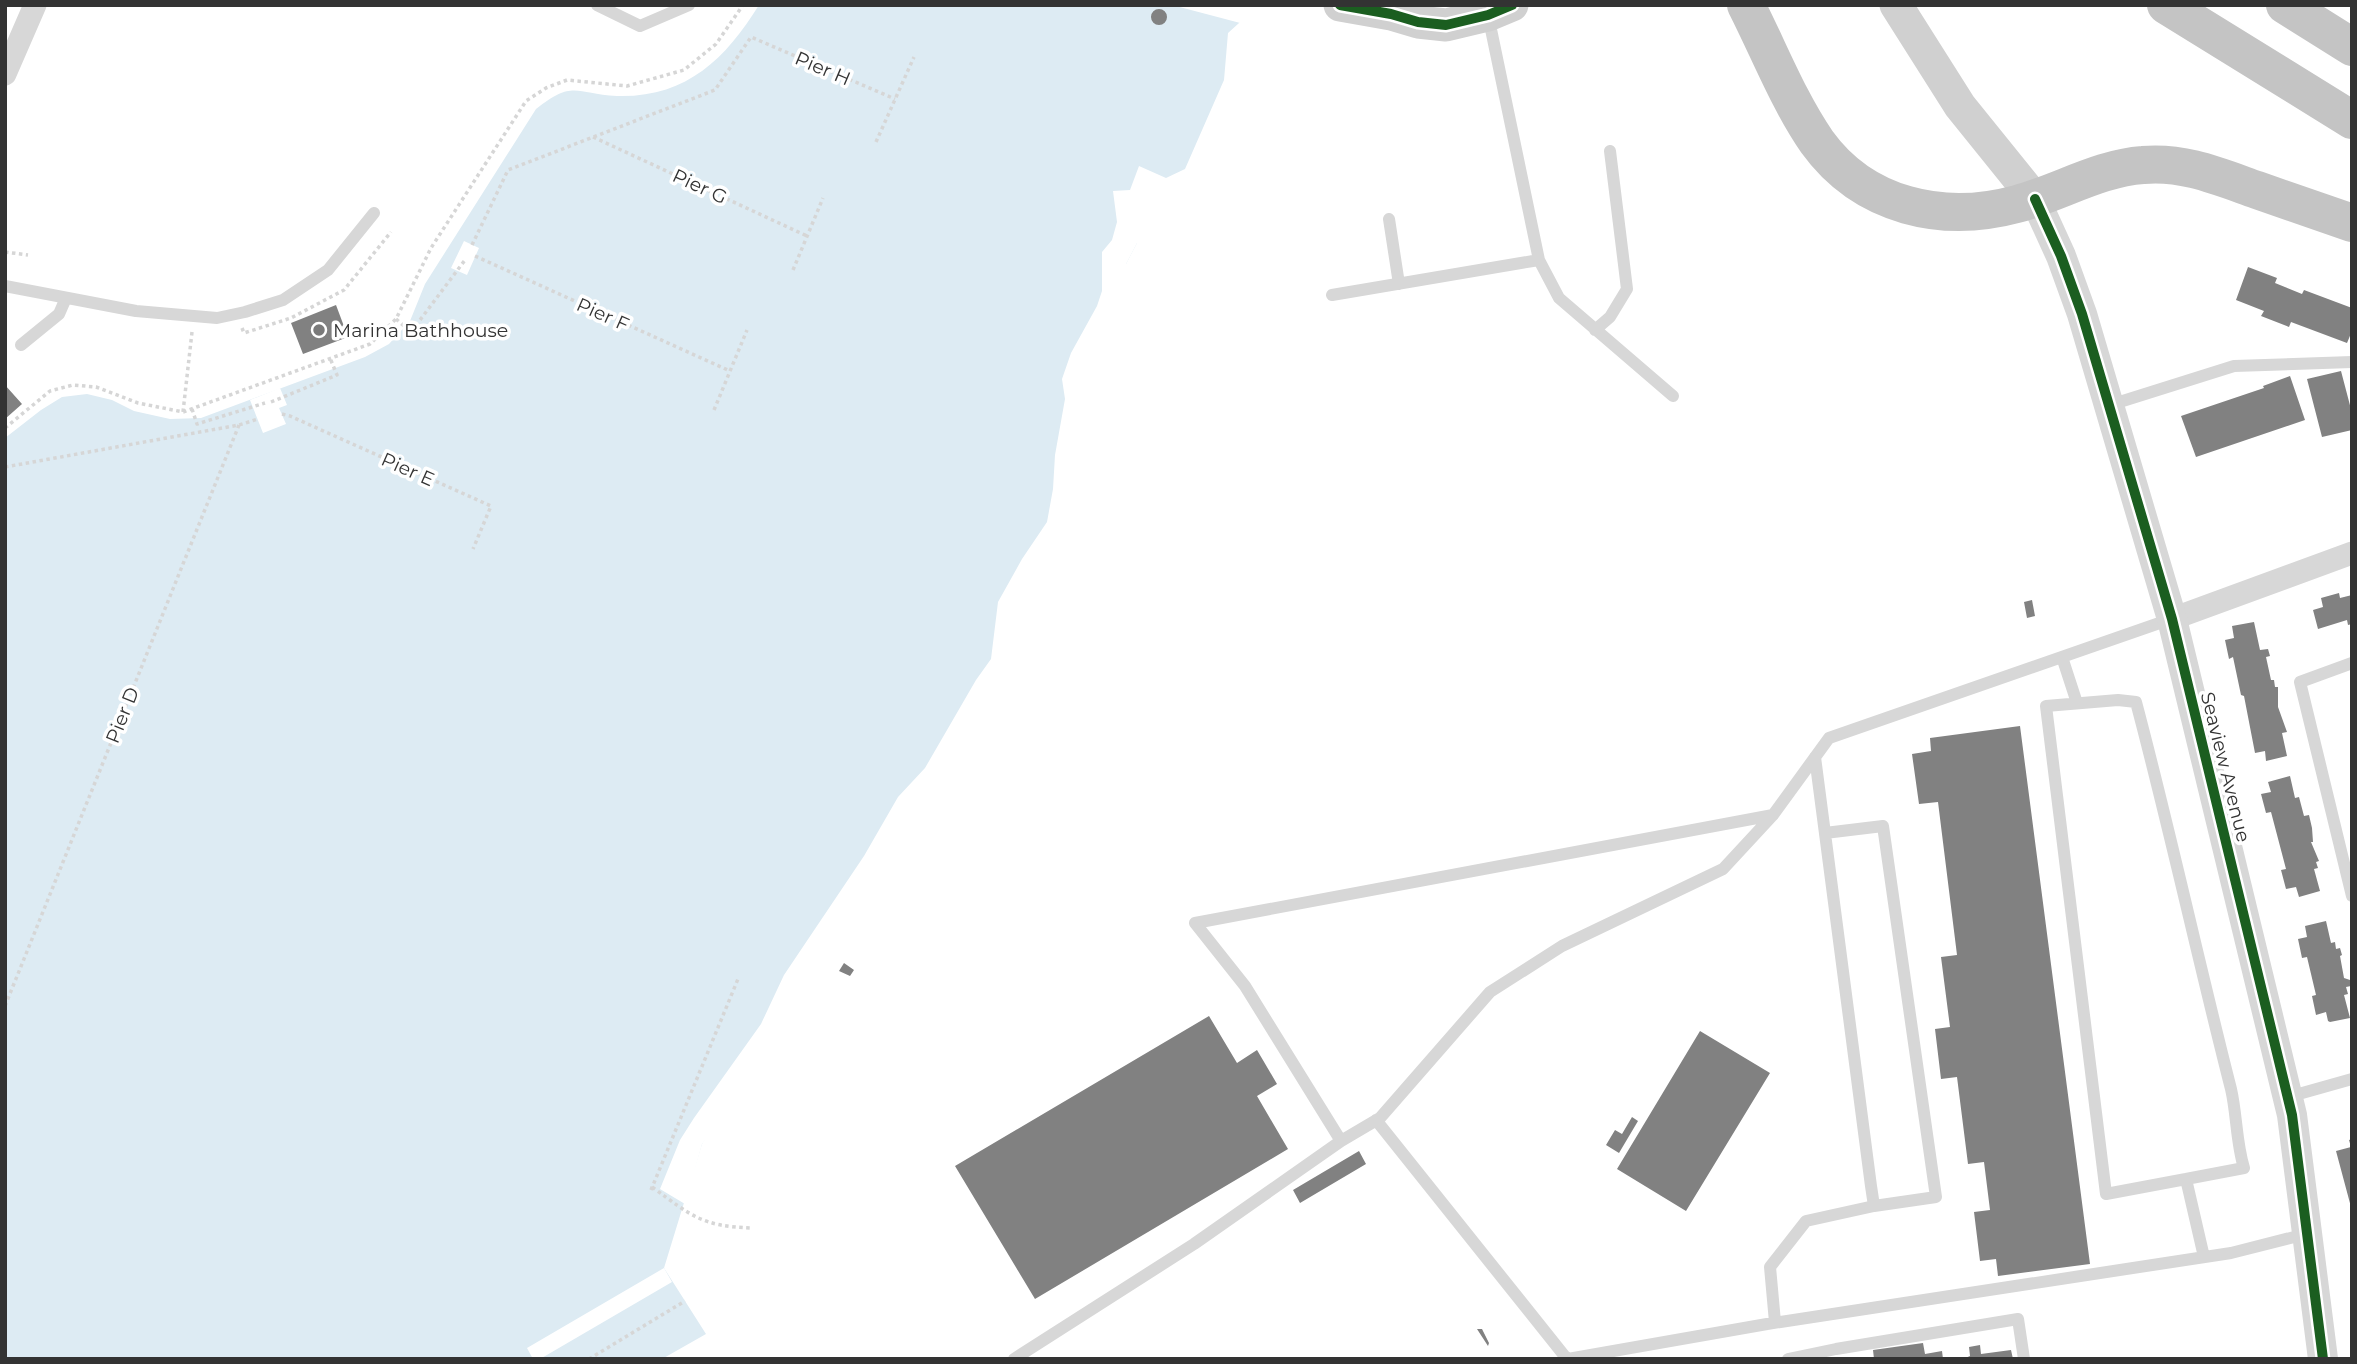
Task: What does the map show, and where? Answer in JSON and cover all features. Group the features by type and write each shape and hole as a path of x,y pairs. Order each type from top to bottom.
{"highway":[{"path":"1746,5 1808,128 1828,155 1854,178 1900,202 1933,212 1980,212 2035,199 2126,167 2163,164 2204,172 2352,223"},
{"path":"2166,5 2352,120"},
{"path":"2285,5 2352,47"}],"main road":[{"path":"1340,5 1396,10 1418,22 1446,25 1500,10"},
{"name":"Seaview Avenue","path":"1896,5 1960,106 2035,199"}],"street":[{"path":"5,74 35,5"},
{"name":"Seaview Avenue","path":"2035,199 2082,314 2172,619 2292,1115 2323,1359"},
{"path":"2172,619 2352,553"}],"lane":[{"path":"597,5 640,26 689,5"},
{"path":"1500,10 1539,260 1559,298 1673,396"},
{"path":"1595,330 1610,317 1627,289 1609,151"},
{"path":"6,287 109,307 217,318 245,313 283,300 328,270 374,213"},
{"path":"1389,219 1399,284"},
{"path":"1332,295 1539,260"},
{"path":"21,345 59,313 66,298"},
{"path":"2109,405 2234,366 2352,362"},
{"path":"1014,1359 1194,1244 1341,1141 1376,1120 1432,1062 1490,992 1562,946 1723,869 1773,815 1829,738 2172,619"},
{"path":"2062,657 2077,703"},
{"path":"2352,663 2300,682 2352,896"},
{"path":"2136,702 2234,1100 2244,1168 2186,1180 2106,1194 2046,706 2136,702"},
{"path":"1815,757 1874,1206"},
{"path":"1341,1141 1245,986 1195,923 1773,815"},
{"path":"1775,1322 1770,1267 1805,1221 1874,1206 1936,1197 1882,826 1825,833"},
{"path":"2288,1097 2352,1079"},
{"path":"1376,1120 1568,1359 1775,1322 2231,1253 2308,1234"},
{"path":"2186,1180 2204,1257"},
{"path":"1788,1359 2018,1319 2024,1359"}],"path":[{"path":"5,428 50,391 73,385 96,387 138,403 183,412 370,344 396,319 431,248 526,101 546,88 567,80 627,86 684,70 716,44 743,5"},
{"path":"876,142 914,57"},
{"path":"472,245 508,170 593,136"},
{"path":"793,270 823,198"},
{"path":"5,252 28,255"},
{"path":"396,319 411,332 465,260"},
{"path":"183,412 194,316"},
{"path":"714,410 747,330"},
{"path":"271,402 337,375 330,358"},
{"path":"192,409 197,424 265,403"},
{"path":"5,467 239,425 258,419"},
{"path":"738,979 651,1189 704,1222 721,1227 751,1228"},
{"path":"589,1359 685,1301"}],"shaded area":[{"path":"759,5 1259,5 1228,33 1224,80 1185,169 1166,178 1139,166 1130,190 1137,243 1068,404 1059,507 1011,597 993,646 995,663 898,830 702,1144 664,1268 706,1334 662,1359 5,1359 5,438 62,397 87,394 112,400 134,411 170,419 201,418 365,357 389,344 410,321 425,284 536,109 567,91 617,96 641,95 683,83 701,72 732,43"}],"pier":[{"path":"1172,5 1263,5 1244,24"},
{"path":"1130,190 1148,234 1137,243 1126,264 1126,274 1071,405 1062,508 1047,549 1014,598 997,647 998,664 901,832 724,1115 702,1144 685,1204 660,1189 680,1140 761,1024 784,975 864,856 898,797 925,768 991,659 998,602 1047,522 1065,399 1062,379 1071,353 1097,306 1102,291 1102,252 1112,240 1117,222 1113,191"},
{"path":"464,241 479,248 467,275 451,268"},
{"path":"280,388 287,405 279,408 286,424 263,433 250,400"},
{"path":"664,1268 672,1282 540,1359 533,1359 527,1348"}],"building":[{"path":"1156,9 1162,9 1167,17 1165,23 1156,25 1151,20 1151,14"},
{"path":"2248,267 2277,278 2275,283 2302,294 2304,290 2352,308 2352,331 2347,343 2291,322 2289,327 2261,316 2264,311 2236,300"},
{"name":"Marina Bathhouse","path":"336,305 348,337 303,354 291,323"},
{"path":"2341,371 2352,413 2352,430 2322,437 2307,379"},
{"path":"2290,376 2305,420 2196,457 2181,416 2264,388 2263,386"},
{"path":"5,385 22,404 5,419"},
{"path":"2339,593 2340,598 2352,595 2352,624 2348,625 2347,620 2318,629 2313,610 2323,607 2321,598"},
{"path":"2032,600 2035,616 2027,618 2024,602"},
{"path":"2254,622 2260,650 2268,649 2270,656 2266,657 2271,680 2274,680 2275,687 2278,687 2278,707 2287,732 2282,733 2287,756 2266,761 2265,751 2255,753 2244,696 2241,695 2233,657 2229,659 2225,640 2234,638 2232,626"},
{"path":"2020,726 2090,1264 1998,1276 1996,1259 1980,1261 1974,1212 1990,1210 1984,1162 1968,1164 1957,1077 1941,1079 1935,1029 1950,1027 1941,957 1957,955 1938,802 1919,804 1912,754 1931,751 1930,738"},
{"path":"2290,776 2295,798 2299,797 2304,816 2309,815 2311,842 2319,861 2316,862 2318,868 2314,869 2320,891 2299,897 2296,887 2286,889 2281,870 2286,869 2271,812 2266,813 2261,794 2271,792 2268,782"},
{"path":"2326,921 2331,943 2335,942 2336,949 2340,948 2344,978 2350,980 2351,986 2346,987 2348,994 2344,995 2350,1018 2330,1022 2326,1012 2316,1015 2312,996 2316,995 2307,957 2302,958 2298,939 2307,937 2305,926"},
{"path":"844,963 854,970 850,976 839,971"},
{"path":"1209,1016 1237,1063 1257,1050 1277,1084 1257,1096 1288,1149 1035,1299 955,1166"},
{"path":"1700,1031 1770,1073 1686,1211 1617,1169"},
{"path":"1632,1117 1638,1121 1619,1153 1606,1145 1615,1130 1622,1134"},
{"path":"2352,1139 2351,1207 2336,1151 2351,1147 2349,1140"},
{"path":"1359,1151 1366,1164 1300,1203 1293,1190"},
{"path":"1477,1329 1482,1329 1488,1346"},
{"path":"1923,1343 1925,1354 1942,1351 1943,1359 1874,1359 1873,1350"},
{"path":"1980,1345 1981,1354 2011,1350 2013,1359 1963,1359 1970,1356 1969,1347"}],"cycle path":[{"path":"1340,5 1418,22 1446,25 1488,15 1512,5"},
{"path":"2035,199 2061,256 2082,314 2172,619 2292,1115 2323,1359"}],"place":[{"name":"Marina Bathhouse","path":"319,330"}]}
